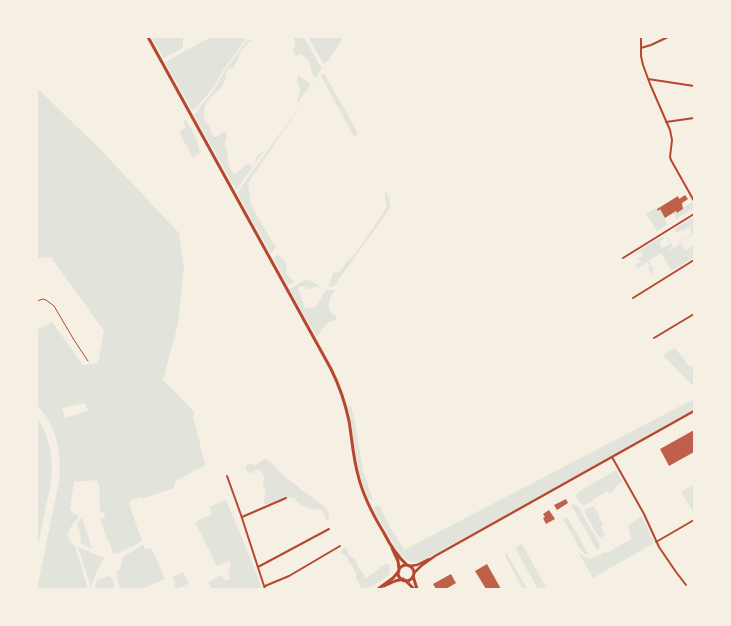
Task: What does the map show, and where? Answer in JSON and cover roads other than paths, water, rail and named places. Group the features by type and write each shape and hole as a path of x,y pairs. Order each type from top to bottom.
{"main road":[{"path":"148,37 331,369 344,400 349,420 358,475 367,501 397,560 399,575 414,589"},
{"path":"389,543 401,559 412,568 417,589"},
{"path":"378,589 393,578 402,567 408,565"},
{"path":"378,589 394,582 410,580 414,574"}],"street":[{"path":"641,37 641,56 648,79 670,130 672,140 670,157 694,201"},
{"path":"641,48 668,37"},
{"path":"648,79 694,86"},
{"path":"666,122 694,118"},
{"path":"623,258 694,214"},
{"path":"633,298 694,260"},
{"path":"654,338 694,314"},
{"path":"408,565 419,564 435,556 694,411"},
{"path":"612,457 644,514 656,542 668,562 686,585"},
{"path":"227,476 242,516 265,588 289,576 340,546"},
{"path":"242,516 286,498"},
{"path":"656,542 694,520"},
{"path":"258,567 329,529"},
{"path":"414,574 421,566 435,556"}],"lane":[{"path":"37,301 43,299 54,306 88,361"}]}
